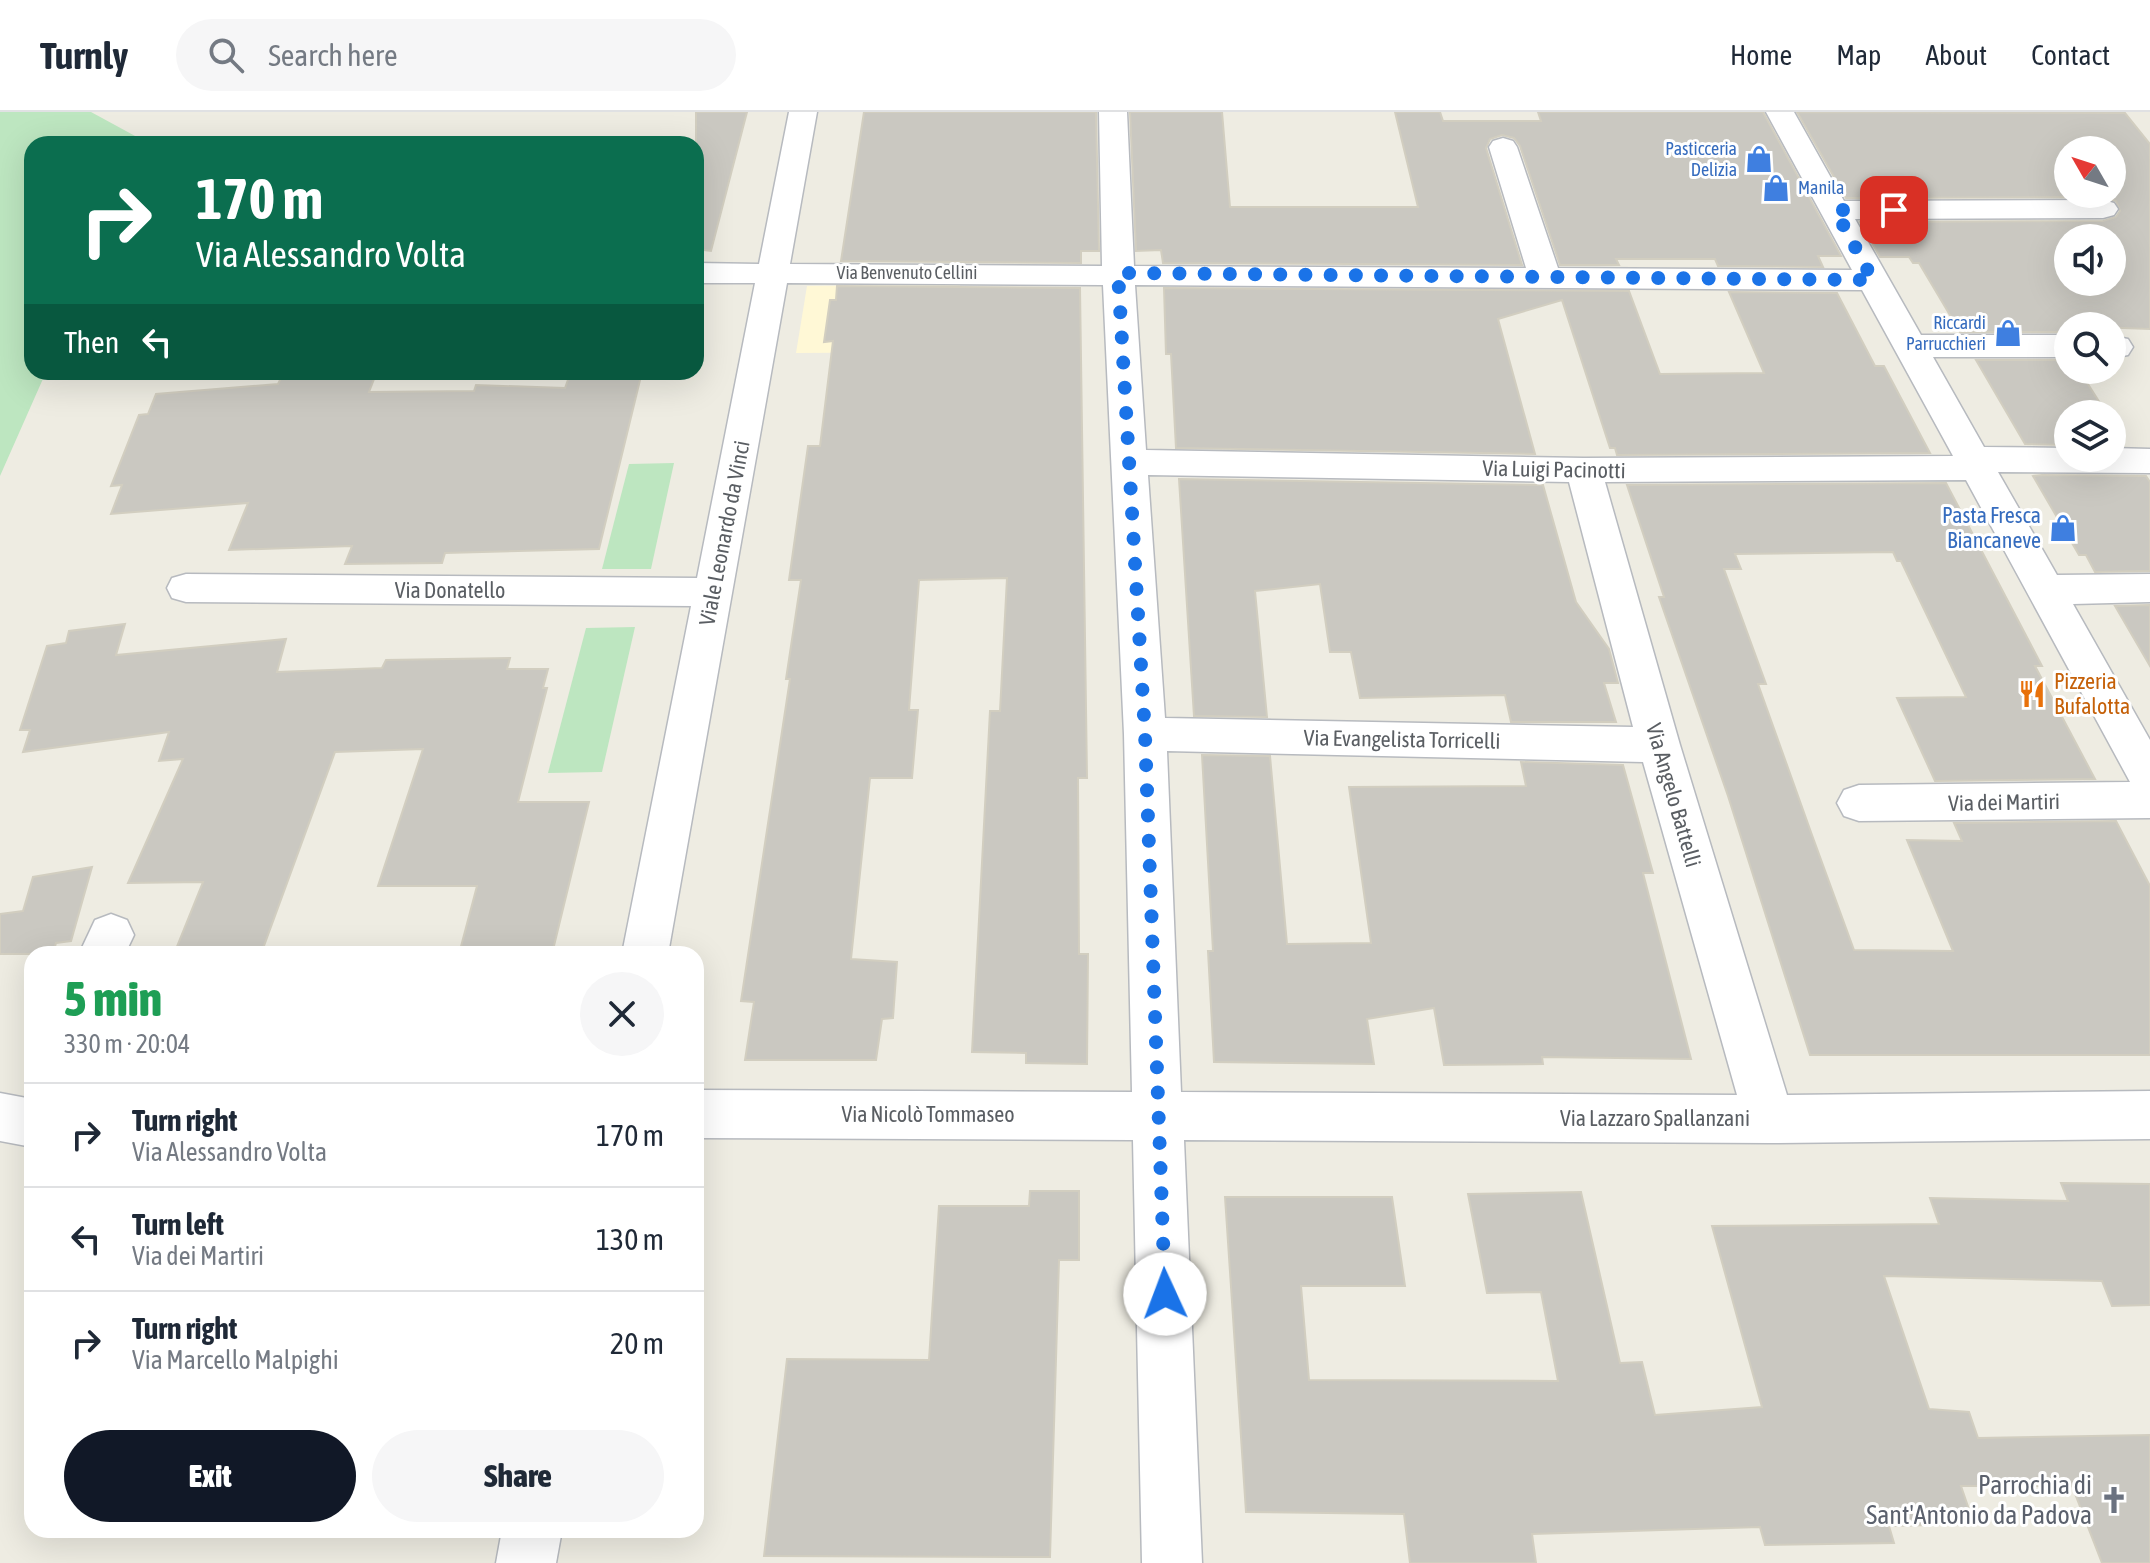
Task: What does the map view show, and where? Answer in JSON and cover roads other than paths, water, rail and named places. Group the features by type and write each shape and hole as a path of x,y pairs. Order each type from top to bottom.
{"street":[{"name":"Viale Leonardo da Vinci","path":"647,946 803,112"},
{"path":"1113,112 1118,273 1145,734 1172,1563"},
{"path":"1780,112 2150,779"},
{"path":"1503,147 1545,277"},
{"path":"1835,210 2103,209"},
{"name":"Via Benvenuto Cellini","path":"704,273 1118,273 1873,280"},
{"path":"1909,346 2054,346"},
{"path":"1975,464 2150,461"},
{"name":"Via Luigi Pacinotti","path":"1130,462 1584,470 1975,464"},
{"name":"Via Angelo Battelli","path":"1584,470 1659,745 1769,1119"},
{"name":"Via Donatello","path":"186,588 713,592"},
{"path":"2045,590 2150,588"},
{"name":"Via Evangelista Torricelli","path":"1145,734 1659,745"},
{"name":"Via dei Martiri","path":"1859,803 2150,800"},
{"name":"Via Nicolò Tommaseo","path":"704,1114 1159,1115"},
{"name":"Via Lazzaro Spallanzani","path":"1159,1115 1769,1119 2150,1115"},
{"path":"526,1563 531,1538"}],"place":[{"name":"Pasticceria Delizia","path":"1759,159"},
{"name":"Manila","path":"1776,188"},
{"name":"Riccardi Parrucchieri","path":"2008,333"},
{"name":"Pasta Fresca Biancaneve","path":"2063,528"},
{"name":"Pizzeria Bufalotta","path":"2032,694"},
{"name":"Parrochia di Sant'Antonio da Padova","path":"2114,1500"}]}
